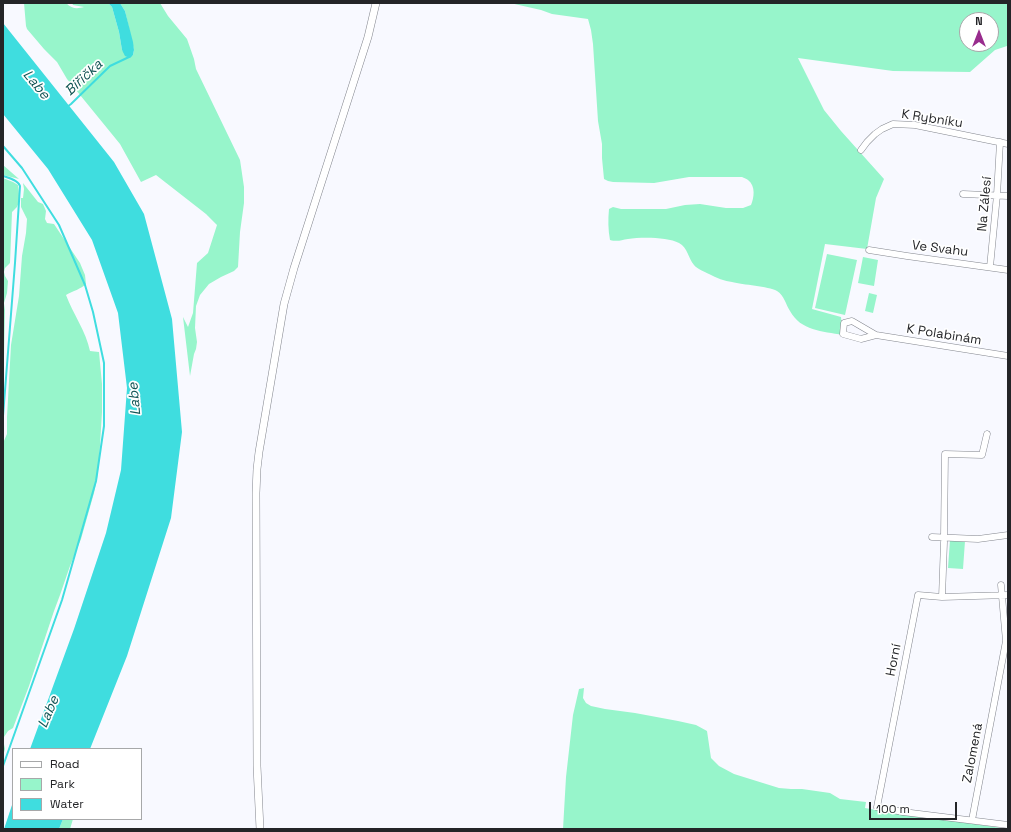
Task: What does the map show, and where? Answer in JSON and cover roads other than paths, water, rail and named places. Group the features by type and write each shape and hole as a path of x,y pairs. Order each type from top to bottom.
{"street":[{"path":"260,829 257,766 256,500 259,452 284,304 294,268 368,37 376,3"},
{"name":"K Rybníku","path":"861,150 875,134 893,124 915,125 1008,144"},
{"name":"Na Zálesí","path":"990,267 997,195 1000,142"},
{"path":"963,194 1008,196"},
{"name":"Ve Svahu","path":"869,250 1008,270"},
{"name":"K Polabinám","path":"876,335 852,321 844,323 843,334 861,338 876,335 1008,356"},
{"path":"987,434 982,455 946,454 942,597 1005,596"},
{"path":"932,537 944,539 978,539 1008,535"},
{"name":"Zalomená","path":"972,820 1006,641 1005,596 1001,585"},
{"name":"Horní","path":"942,597 918,596 877,807 903,812 972,820"},
{"path":"972,820 1008,825"}],"water":[{"path":"108,3 120,3 125,11 134,50 133,55 130,58 125,56 122,50 112,7"},
{"name":"Labe","path":"3,23 114,162 144,214 172,319 182,432 171,518 127,656 90,748 30,748 74,629 106,533 121,470 127,388 118,313 92,240 48,169 3,114"},
{"path":"12,805 12,820 63,820 59,829 4,829"}],"waterway":[{"name":"Biřička","path":"67,107 110,66 129,57 129,55"},
{"path":"3,146 22,168 59,225 85,285 93,312 104,363 104,426 96,481 62,600 3,766"},
{"path":"3,176 10,178 20,186 3,416"}]}
